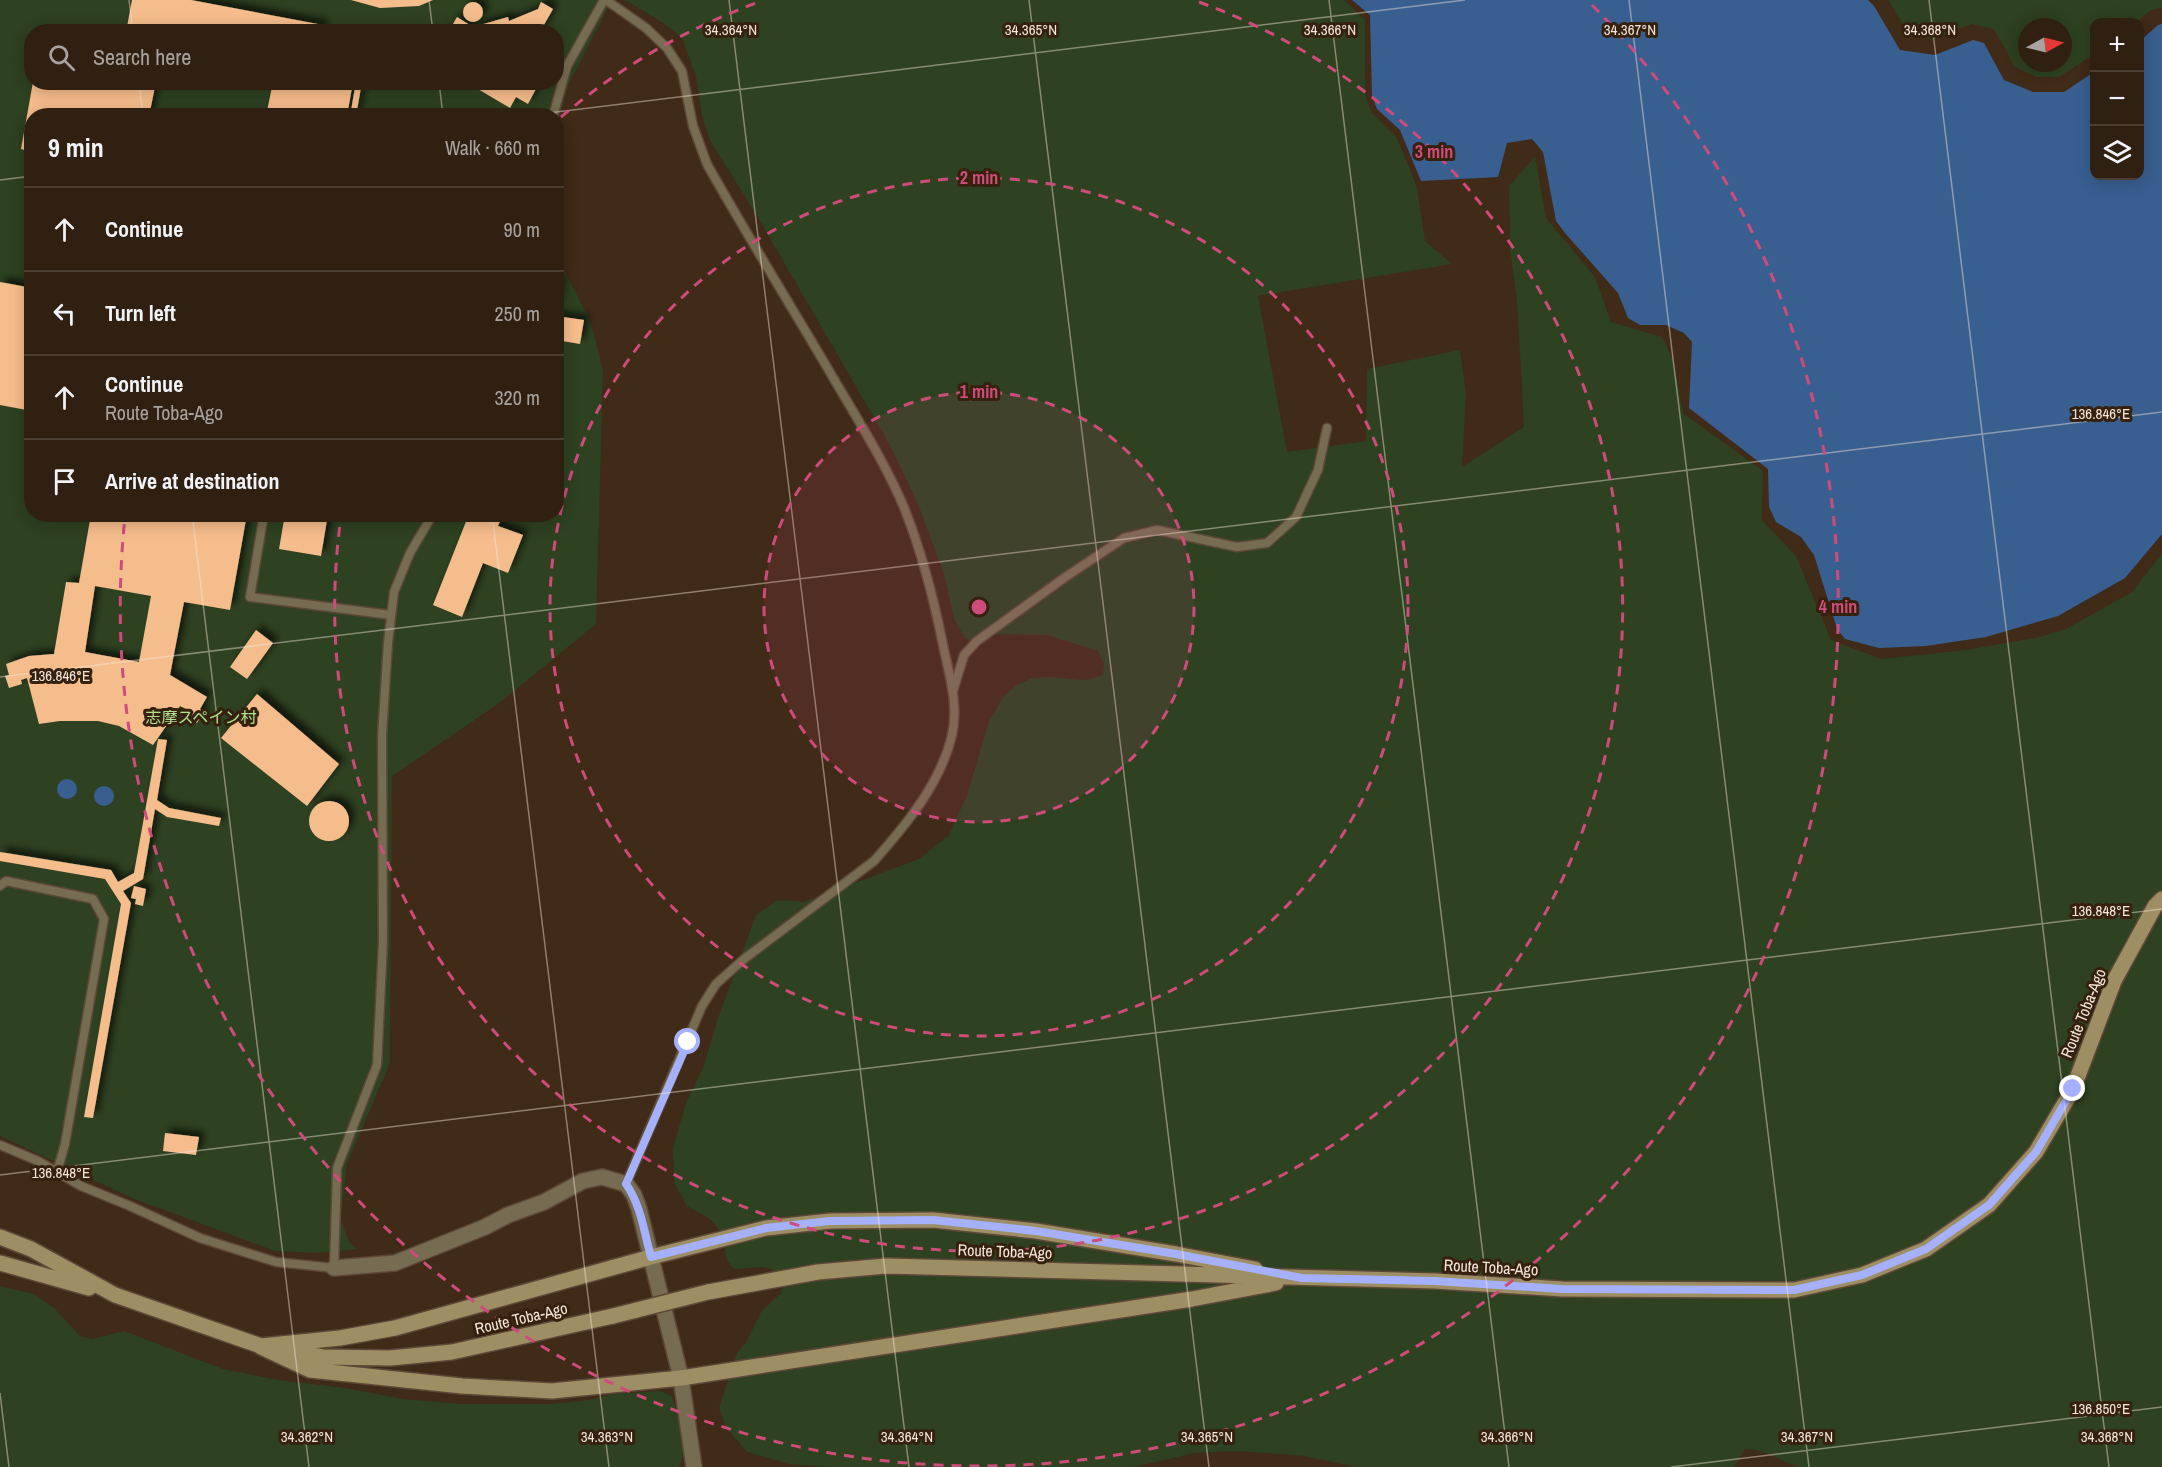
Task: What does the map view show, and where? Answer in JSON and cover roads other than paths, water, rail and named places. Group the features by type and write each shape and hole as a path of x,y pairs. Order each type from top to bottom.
{"main road":[{"name":"Route Toba-Ago","path":"0,1237 31,1249 116,1295 261,1346 323,1357 400,1357 452,1352 708,1292 818,1272 886,1266 1435,1281 1562,1289 1794,1290 1862,1275 1926,1249 1989,1205 2036,1152 2073,1089 2114,981 2155,906 2162,899"},
{"path":"261,1346 340,1338 395,1328 651,1257 766,1228 830,1221 933,1220 1048,1233 1302,1278"},
{"path":"0,1263 116,1295"},
{"path":"261,1346 310,1370 462,1386 552,1391 681,1378 1192,1299 1302,1278"}],"street":[{"path":"334,1268 395,1263 544,1202 583,1181 602,1177 626,1184 636,1202 681,1378 694,1467"}],"lane":[{"path":"564,77 567,66 605,0 646,28 667,48 682,71 693,126 707,164 859,422 905,510 924,569 940,632 952,691 954,716 952,735 940,769 918,806 892,841 874,861 744,958 716,984 702,1006 626,1184"},
{"path":"555,108 560,90"},
{"path":"952,691 964,655 977,641 1124,538 1157,530 1237,546 1267,543 1296,517 1318,470 1327,428"},
{"path":"263,522 250,597 391,615"},
{"path":"0,1144 81,1186 200,1238 276,1262 334,1268 338,1168 377,1065 383,942 382,736 391,615 394,592 410,553 428,522"},
{"path":"0,886 6,880 93,899 104,919 65,1144 57,1172"}],"water":[{"path":"1352,0 1868,0 1874,6 1900,50 1935,55 1973,40 1984,43 2004,80 2033,92 2064,92 2090,75 2090,180 2144,180 2144,37 2162,24 2162,534 2125,578 2058,616 1986,637 1926,646 1879,648 1845,639 1837,629 1814,555 1801,537 1776,522 1769,507 1768,469 1689,408 1692,342 1684,333 1666,325 1640,325 1628,318 1618,293 1556,221 1543,152 1532,139 1507,143 1498,177 1421,181 1400,130 1377,109 1372,96 1370,15"},
{"path":"67,779 74,782 77,789 74,796 67,799 60,796 57,789 60,782"},
{"path":"104,786 111,789 114,796 111,803 104,806 97,803 94,796 97,789"}],"park label":[{"name":"志摩スペイン村","path":"201,717"}]}
